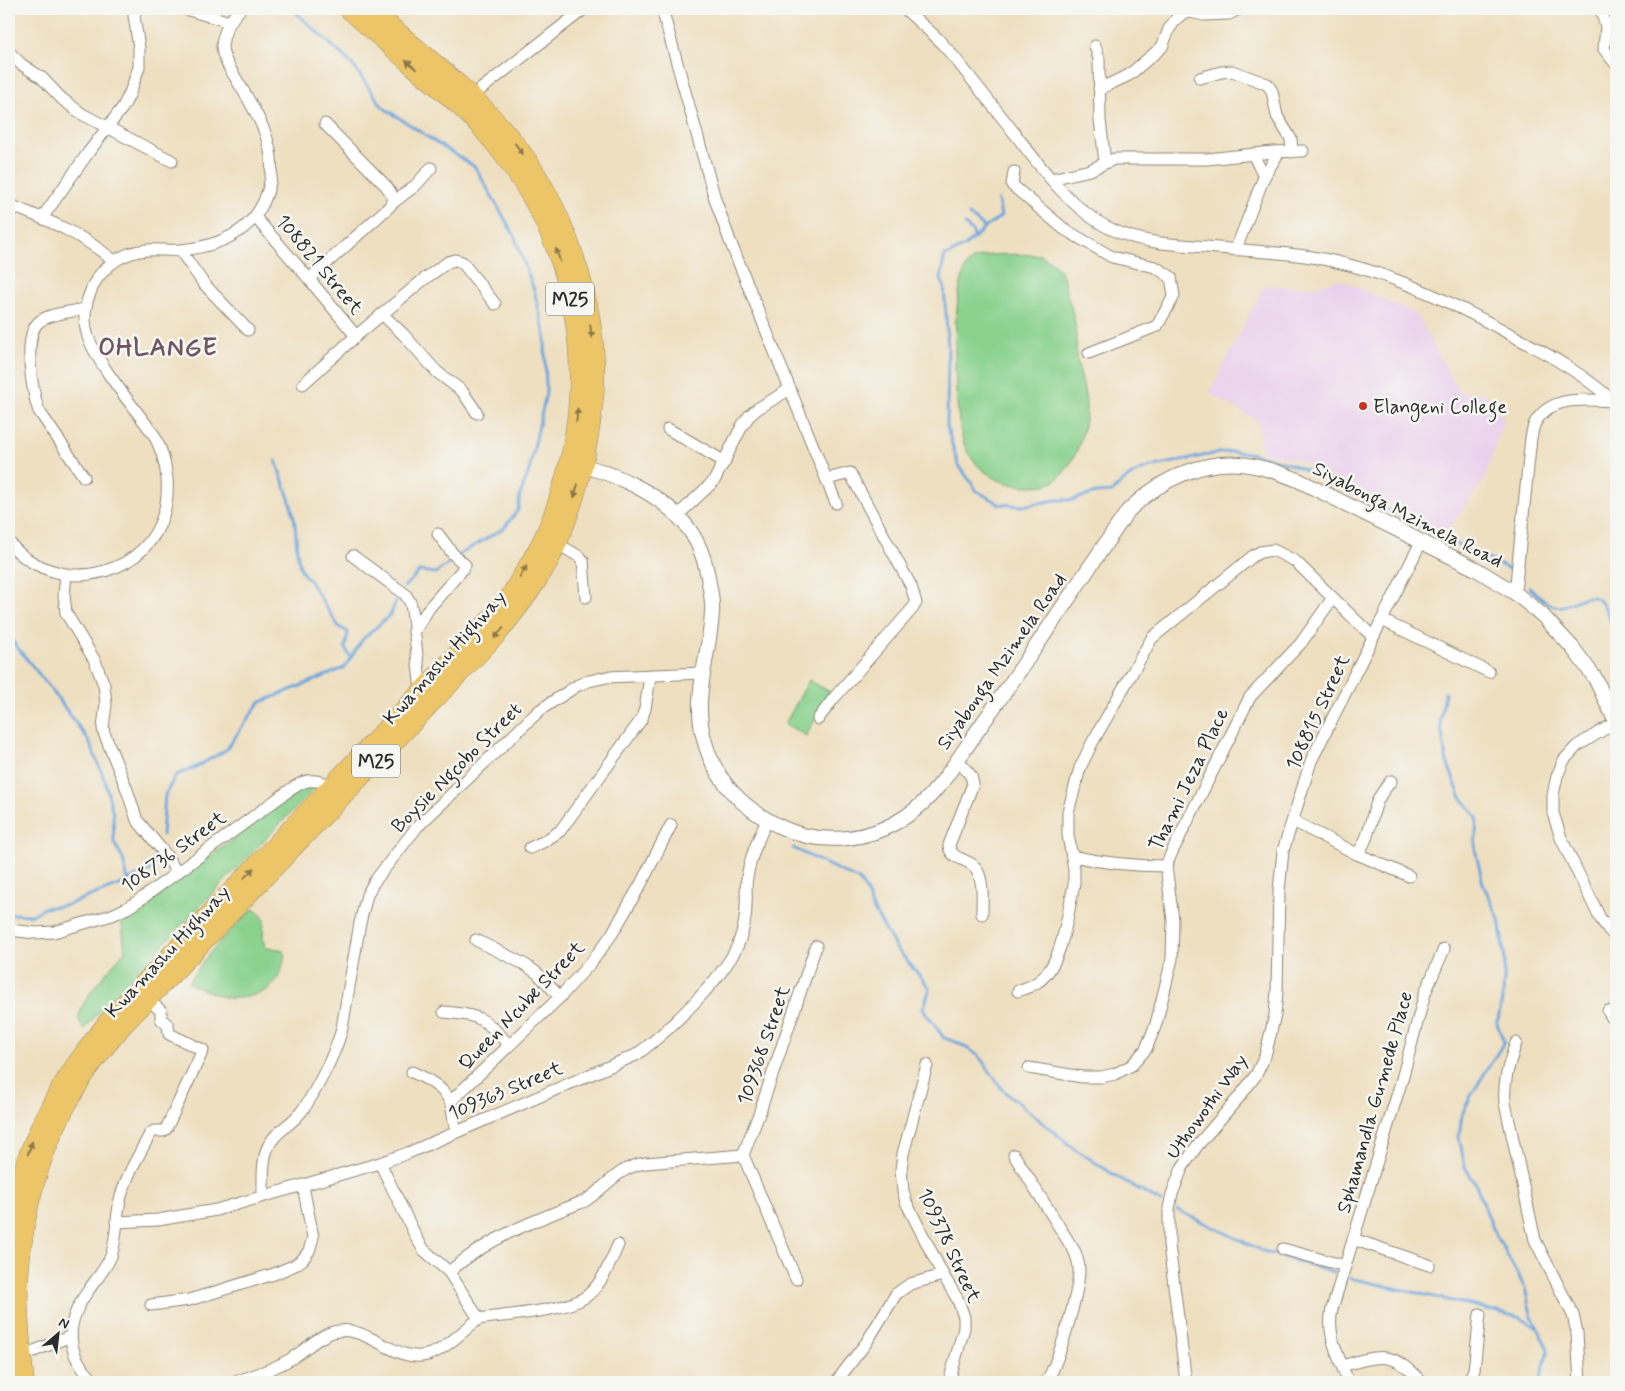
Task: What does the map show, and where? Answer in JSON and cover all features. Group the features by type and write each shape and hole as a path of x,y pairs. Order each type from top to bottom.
{"main road":[{"name":"Kwamashu Highway","path":"348,9 383,41 466,101"},
{"name":"Kwamashu Highway","path":"18,1202 36,1180 50,1142 78,1085 111,1041 340,788 421,691 506,602 546,532 562,487 588,445 595,388 594,358 586,298 577,264 560,218 531,166 513,141 466,101 371,9"},
{"name":"Kwamashu Highway","path":"9,1229 18,1202 32,1141 60,1086 88,1045 120,1008 340,788 498,634 521,606 542,574 558,544 577,491 576,465"},
{"name":"Kwamashu Highway","path":"18,1202 24,1229 15,1355 25,1382"},
{"path":"9,1371 10,1382"}],"street":[{"path":"42,218 123,107 130,93 138,74 139,56 134,16 136,9"},
{"path":"185,9 230,22"},
{"path":"9,542 37,565 49,570 82,576 121,566 143,548 161,522 168,494 167,469 161,447 92,346 86,328 85,309 92,286 102,271 114,262 134,252 180,250 212,245 247,226 255,217 266,198 270,181 271,159 268,140 260,120 224,58 222,46 230,22 240,9"},
{"path":"466,101 584,9"},
{"path":"662,9 730,241 836,503"},
{"path":"905,9 937,38 954,57 1052,178 1076,204 1093,218 1110,228 1150,241 1290,254 1330,260 1370,271 1416,288 1502,330 1545,353 1594,385 1615,402"},
{"path":"1099,89 1129,75 1162,47 1172,24 1183,13 1190,12 1204,15 1230,14 1239,9"},
{"path":"1601,9 1606,26 1604,49 1616,64"},
{"path":"1095,46 1098,59 1100,120 1105,162"},
{"path":"9,52 21,64 42,78 71,107 94,122 172,161"},
{"path":"1052,178 1090,170 1114,159 1208,159 1298,151 1277,116 1272,91 1267,84 1232,71 1220,72 1200,78"},
{"path":"325,124 387,187 393,197 392,204"},
{"path":"1236,250 1264,177 1279,152"},
{"path":"1253,154 1264,177"},
{"path":"309,278 416,185 431,168"},
{"path":"1014,172 1012,185 1064,229 1112,258 1155,267 1171,277 1174,296 1157,326 1089,353"},
{"path":"12,206 71,230 86,239 114,262"},
{"name":"108821 Street","path":"255,217 309,278 356,336"},
{"path":"180,250 204,284 248,330"},
{"name":"108821 Street","path":"304,384 356,336 423,280 448,262 455,260 462,262 495,304"},
{"path":"84,476 39,410 32,378 30,340 31,331 39,321 85,309"},
{"path":"382,314 437,372 462,391 477,414"},
{"path":"677,516 714,481 749,416 790,389"},
{"path":"1515,593 1531,438 1536,423 1550,406 1570,400 1615,402"},
{"path":"668,429 725,462"},
{"name":"Siyabonga Mzimela Road","path":"576,465 616,477 639,488 677,516 686,525 698,545 710,587 713,611 702,673 699,708 703,738 713,764 725,784 741,801 754,813 794,833 815,838 840,839 855,837 883,829 906,816 929,798 1128,511 1140,499 1158,486 1190,470 1214,465 1232,463 1252,465 1274,470 1298,480 1476,569 1515,593 1542,615 1572,647 1595,678 1616,722"},
{"path":"818,719 916,603 911,586 850,473 827,479"},
{"path":"414,632 429,608 465,565 453,554 438,534"},
{"name":"108815 Street","path":"1283,851 1311,761 1421,542"},
{"path":"558,544 580,557 583,561 586,597"},
{"path":"1018,991 1037,983 1046,976 1058,956 1074,885 1075,875 1068,835 1068,812 1080,768 1143,652 1157,633 1253,556 1267,550 1273,550 1295,561 1373,637"},
{"path":"353,556 405,594 410,602 421,691"},
{"path":"66,574 64,595 66,613 102,678 106,694 104,733 137,820 166,855 177,873"},
{"name":"Thami Jeza Place","path":"1029,1068 1095,1078 1115,1074 1132,1065 1146,1049 1156,1024 1172,959 1173,920 1166,866 1250,697 1301,643 1332,599"},
{"path":"1382,620 1489,672"},
{"name":"Boysie Ngcobo Street","path":"263,1195 264,1161 267,1148 275,1136 291,1124 301,1112 337,1044 342,1028 364,907 374,882 417,827 510,736 540,710 564,693 589,681 607,677 702,673"},
{"path":"530,848 560,831 641,720 645,709 650,676"},
{"path":"1616,722 1576,746 1564,760 1552,795 1553,813 1561,838 1575,863 1600,918 1616,937"},
{"path":"957,759 971,776 973,784 950,849 952,854 975,867 979,873 982,914"},
{"name":"108736 Street","path":"9,930 36,933 54,932 112,915 141,899 273,801 303,782 314,780 340,788"},
{"path":"1357,854 1362,848 1372,823 1379,798 1391,781"},
{"name":"109363 Street","path":"116,1222 158,1220 216,1210 380,1163 636,1055 667,1029 715,979 731,959 740,941 750,859 767,820"},
{"path":"1293,821 1357,854 1409,876"},
{"name":"Queen Ncube Street","path":"450,1102 560,997 593,960 612,934 672,825"},
{"name":"Uthowothi Way","path":"1186,1382 1169,1245 1169,1208 1175,1183 1182,1168 1197,1146 1256,1075 1268,1048 1275,1015 1277,991 1279,891 1283,851"},
{"path":"1072,856 1130,865 1166,866"},
{"path":"476,940 524,964 537,973 560,997"},
{"name":"109368 Street","path":"743,1155 759,1114 816,946"},
{"name":"Sphamandla Gumede Place","path":"1348,1382 1334,1346 1330,1318 1402,1078 1425,993 1444,949"},
{"path":"95,1382 83,1370 73,1352 71,1336 73,1319 87,1292 108,1263 112,1254 116,1222 124,1188 150,1134 154,1131 166,1129 203,1050 169,1034 168,1025 161,1018 161,1011 148,1000"},
{"path":"1608,1011 1616,1024"},
{"path":"444,1012 472,1015 482,1019 492,1026 509,1045"},
{"path":"1516,1043 1506,1073 1505,1103 1535,1240 1573,1315 1577,1334 1580,1382"},
{"name":"109378 Street","path":"927,1065 904,1154 902,1176 906,1202 943,1276 958,1300 964,1317 964,1328 949,1382"},
{"path":"412,1072 432,1083 450,1102 456,1132"},
{"path":"449,1272 458,1264 513,1230 585,1201 630,1166 743,1155 796,1279"},
{"path":"1014,1155 1075,1252 1080,1271 1068,1323 1051,1373 1046,1382"},
{"path":"380,1163 416,1239 424,1250 449,1272 479,1319"},
{"path":"151,1305 189,1300 274,1274 295,1265 303,1259 309,1251 313,1237 303,1186"},
{"path":"1354,1239 1429,1266"},
{"path":"235,1382 288,1361 325,1336 338,1332 359,1334 404,1354 429,1355 443,1348 479,1319 543,1310 581,1300 595,1288 607,1270 618,1245"},
{"path":"1283,1249 1345,1266"},
{"path":"836,1382 866,1343 896,1294 910,1284 943,1276"},
{"path":"1468,1382 1474,1370 1480,1314"},
{"path":"15,1355 34,1352 71,1336"},
{"path":"1342,1366 1370,1358 1393,1359 1412,1370 1421,1382"}],"shaded area":[{"name":"Elangeni College","path":"1339,279 1417,315 1459,392 1485,393 1504,418 1485,478 1446,532 1299,460 1262,452 1258,421 1209,393 1264,286 1313,287"}],"green space":[{"path":"993,255 1041,255 1057,267 1064,278 1075,323 1077,357 1086,413 1076,453 1070,464 1052,483 1026,486 1007,483 989,474 974,461 964,444 957,407 956,320 963,274 970,262 983,256"},
{"path":"809,680 830,692 806,736 785,724"},
{"path":"311,786 315,788 140,968 100,1010 84,1030 79,1019 84,1002 125,951 121,917 151,900 301,789"},
{"path":"253,909 260,913 264,919 263,940 266,948 281,949 285,954 280,975 273,985 255,995 242,998 228,998 188,983 218,944"}],"waterway":[{"path":"292,9 352,64 382,106"},
{"path":"384,108 424,134"},
{"path":"426,136 475,167 514,235 534,290 545,335 546,393 529,471 520,495 518,510 504,528 459,555"},
{"path":"998,200 1001,216 965,246 944,257 941,280 944,285 948,348 947,427 958,464 977,491 999,504 1022,506 1056,500 1072,500 1096,493 1112,492 1127,478 1151,467 1228,452 1266,457 1309,471 1331,481"},
{"path":"969,215 983,226 984,229"},
{"path":"965,225 972,231 975,238"},
{"path":"276,461 294,517 300,568 339,627 348,632 345,648 351,658"},
{"path":"1346,488 1509,569"},
{"path":"404,587 420,571 435,573 454,560"},
{"path":"1529,587 1544,601 1554,606 1565,605 1587,597 1598,599 1606,610 1616,633"},
{"path":"162,835 165,795 176,775 196,767 226,750 259,703 344,668 363,639 391,614 400,592"},
{"path":"9,637 51,689 89,741 105,781 113,814 114,842 123,859 128,881"},
{"path":"1445,693 1440,720 1446,759 1460,796 1477,817 1475,849 1483,884 1499,919 1505,960 1503,995 1497,1024 1504,1042 1462,1114 1459,1137 1465,1167 1476,1185 1494,1231 1525,1288 1531,1314 1548,1349 1540,1382"},
{"path":"9,914 32,915 44,908 67,905 119,885 153,868 156,847"},
{"path":"793,848 859,880 896,948 930,988 923,1009 944,1038 959,1043 979,1056 1002,1089 1072,1147 1114,1175 1161,1202"},
{"path":"1177,1210 1263,1251 1334,1272"},
{"path":"1350,1278 1521,1318 1537,1328"}],"place":[{"name":"Elangeni College","path":"1363,406"}],"district":[{"name":"OHLANGE","path":"158,346"}]}
